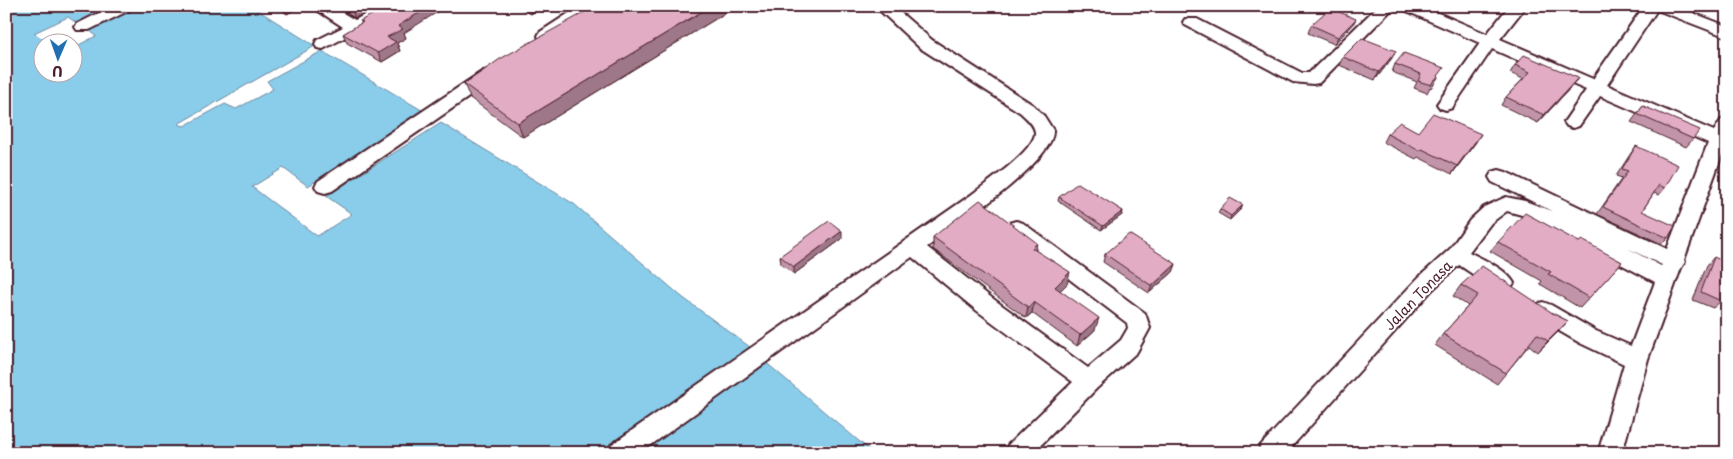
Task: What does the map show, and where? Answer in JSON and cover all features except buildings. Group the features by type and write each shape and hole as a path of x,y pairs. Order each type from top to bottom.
{"street":[{"path":"83,27 126,6"},
{"path":"319,6 355,27"},
{"path":"323,44 393,6"},
{"path":"532,46 590,6"},
{"path":"620,453 913,247 991,209 1042,144 1044,134 1038,120 1027,109 926,44 883,6"},
{"path":"1191,22 1299,78 1313,80 1387,6"},
{"path":"1408,6 1596,88 1723,132 1637,359 1610,453"},
{"path":"1446,104 1488,42 1518,6"},
{"path":"1573,122 1652,6"},
{"path":"1660,6 1727,32"},
{"path":"325,186 499,68"},
{"path":"1499,176 1671,270"},
{"path":"1457,256 1472,232 1490,213 1505,204 1514,204 1526,207 1671,270"},
{"path":"991,209 1137,318 1139,328 1128,346 1089,381 1017,453"},
{"path":"913,247 984,304 1089,381"},
{"name":"Jalan Tonasa","path":"1270,453 1425,284 1457,256 1487,271 1522,296 1588,337 1637,359"}],"water":[{"path":"6,6 113,6 78,24 68,17 36,32 32,32 32,82 82,82 82,43 96,36 89,30 138,6 251,6 315,46 178,124 184,126 225,104 236,109 273,89 267,81 322,51 425,112 308,186 283,168 252,187 317,236 352,214 326,196 441,123 574,204 682,297 750,347 610,453 6,453"},
{"path":"763,360 873,453 640,453"}]}
